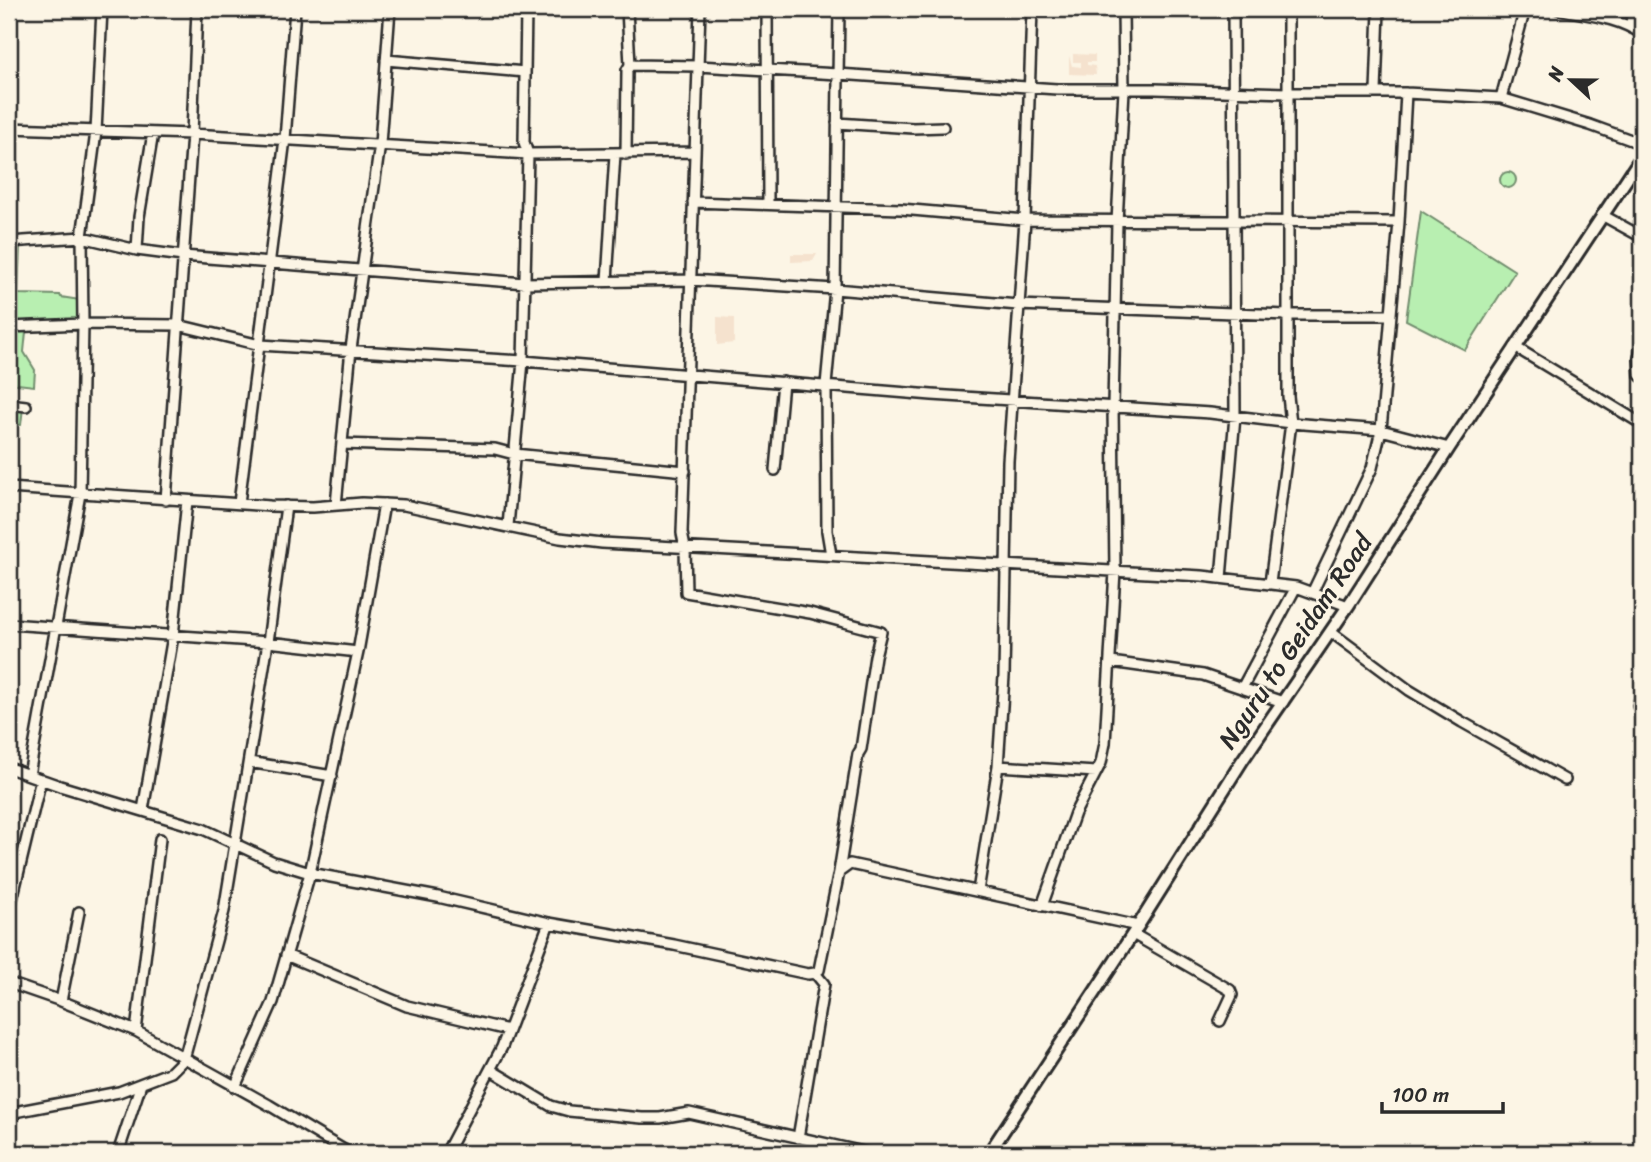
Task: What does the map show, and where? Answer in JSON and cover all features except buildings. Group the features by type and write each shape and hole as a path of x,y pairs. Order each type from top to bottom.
{"main road":[{"name":"Nguru to Geidam Road","path":"989,1153 1242,761 1331,632 1448,448 1602,215 1637,173 1642,156"}],"street":[{"path":"29,775 80,494 82,237 96,132 102,9"},
{"path":"166,500 192,134 197,9"},
{"path":"239,503 271,263 285,139 295,9"},
{"path":"336,505 351,349 380,144 390,9"},
{"path":"508,526 523,361 527,155 524,142 526,9"},
{"path":"626,154 630,65 627,9"},
{"path":"9,768 203,829 274,862 310,873 808,974 819,970 881,632 810,613 686,592 682,533 700,9"},
{"path":"767,9 768,204"},
{"path":"831,555 827,531 826,385 835,289 839,9"},
{"path":"978,891 998,766 1004,676 1012,400 1026,220 1032,9"},
{"path":"1042,906 1075,813 1101,763 1105,743 1115,571 1113,406 1117,222 1124,90 1123,9"},
{"path":"1221,578 1235,416 1233,9"},
{"path":"1270,583 1291,423 1287,315 1288,9"},
{"path":"1376,92 1380,9"},
{"path":"1501,98 1525,9"},
{"path":"1558,9 1630,26 1642,34"},
{"path":"1630,26 1634,9"},
{"path":"386,60 525,72"},
{"path":"630,65 838,74 1028,88 1234,93 1376,92 1501,98 1590,124 1642,144"},
{"path":"1313,592 1371,468 1381,430 1399,222 1406,93"},
{"path":"837,123 943,127"},
{"path":"9,128 192,134 527,155 695,152"},
{"path":"137,250 139,217 153,133"},
{"path":"607,281 615,154"},
{"path":"693,202 835,209 901,209 1026,220 1399,222"},
{"path":"1602,215 1642,237"},
{"path":"9,242 82,237 137,250 183,256 525,283 691,279 1115,310 1391,315"},
{"path":"9,327 83,324 178,325 260,345 523,361 1235,416 1381,430 1448,448"},
{"path":"1642,344 1639,358 1642,377"},
{"path":"1515,347 1642,424"},
{"path":"775,470 783,382"},
{"path":"9,404 26,406"},
{"path":"342,444 495,449 514,454 685,471"},
{"path":"9,488 286,506 362,503 404,505 560,538 602,543 1221,578 1296,587 1348,606"},
{"path":"143,810 173,636 187,501"},
{"path":"235,1087 273,1002 310,873 358,652 384,504"},
{"path":"9,1128 12,1113 119,1093 171,1072 184,1059 224,911 268,642 286,506"},
{"path":"1242,688 1296,587"},
{"path":"9,624 268,642 358,652"},
{"path":"1331,632 1409,690 1565,780"},
{"path":"1111,662 1203,675 1283,702"},
{"path":"1638,706 1642,691"},
{"path":"249,762 332,776"},
{"path":"998,766 1096,772"},
{"path":"9,912 41,779"},
{"path":"136,1031 160,839"},
{"path":"839,872 850,864 978,891 1135,930 1230,990 1232,995 1220,1021"},
{"path":"61,1001 79,912"},
{"path":"446,1153 491,1070 549,923"},
{"path":"286,955 407,1006 508,1030"},
{"path":"798,1138 824,984 815,973"},
{"path":"9,983 136,1031 349,1153"},
{"path":"491,1070 551,1107 569,1111 642,1118 690,1113 868,1153"},
{"path":"118,1153 141,1084"}],"shaded area":[{"path":"1073,54 1095,55 1095,62 1087,62 1087,65 1095,66 1096,75 1069,74 1069,56 1072,66 1081,67 1081,62 1073,62"},
{"path":"791,254 817,254 813,261 791,262"},
{"path":"717,317 734,318 734,343 717,345"}],"green space":[{"path":"1508,172 1514,174 1514,186 1508,188 1502,186 1500,180 1502,174"},
{"path":"1421,211 1515,271 1465,350 1406,320"},
{"path":"9,244 20,244 18,294 60,295 80,300 81,321 9,325"},
{"path":"9,330 26,332 24,352 35,370 34,386 9,383"},
{"path":"9,407 23,407 21,425 9,424"}]}
